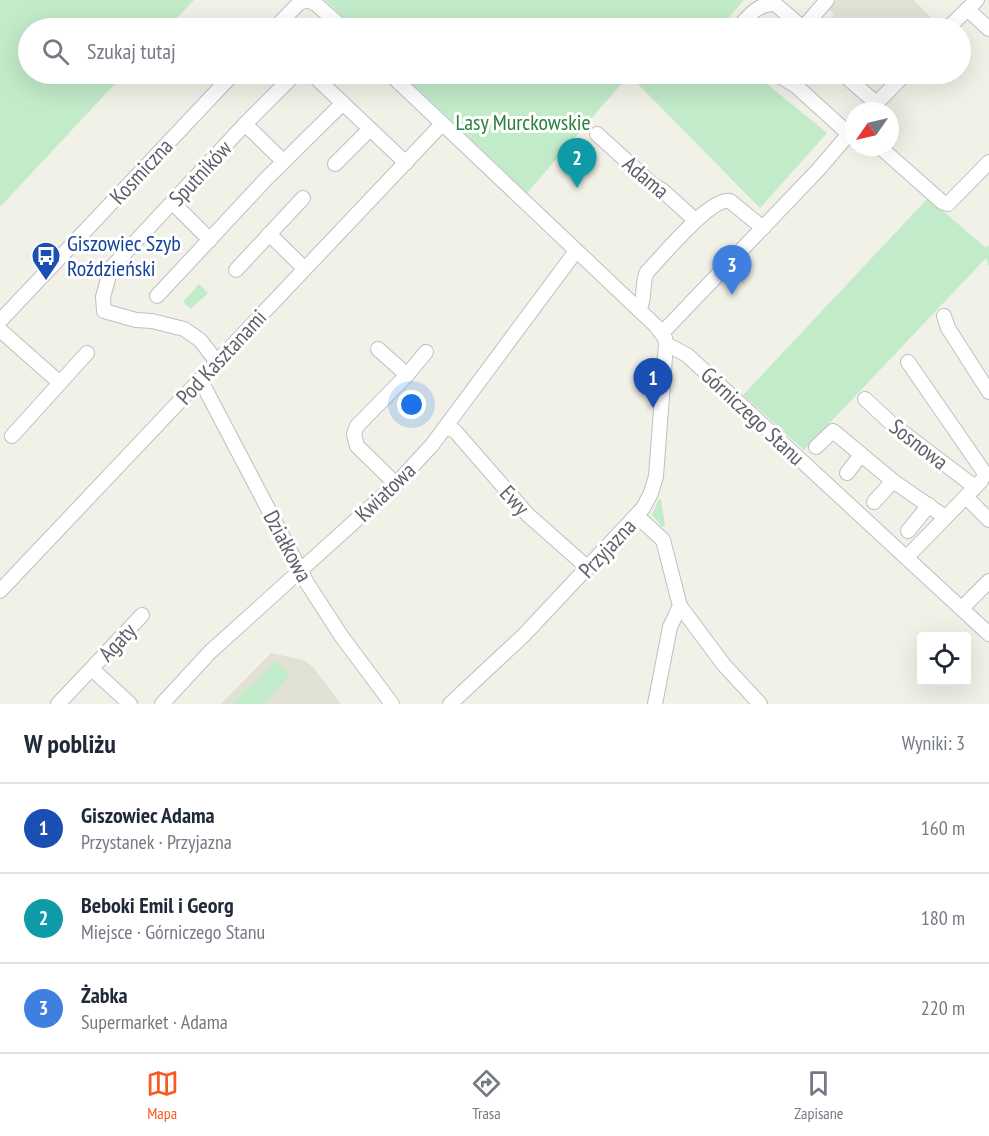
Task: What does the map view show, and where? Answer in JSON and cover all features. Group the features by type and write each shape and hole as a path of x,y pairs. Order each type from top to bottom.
{"street":[{"path":"285,18 299,3 307,0 316,4 332,18"},
{"path":"812,18 827,0"},
{"path":"747,18 763,4 776,4 792,18"},
{"path":"958,18 972,4 989,29"},
{"name":"Kosmiczna","path":"0,321 223,84"},
{"name":"Sputników","path":"217,362 200,340 184,329 152,321 136,320 104,310 103,297 111,268 285,84"},
{"path":"323,84 406,163"},
{"name":"Górniczego Stanu","path":"401,84 639,310 664,338 692,359 989,634"},
{"path":"793,84 845,125"},
{"path":"852,84 868,102"},
{"path":"877,102 895,84"},
{"path":"157,296 283,161 343,103"},
{"name":"Pod Kasztanami","path":"0,591 442,123"},
{"path":"245,124 283,161"},
{"path":"335,164 370,129"},
{"name":"Adama","path":"597,134 695,220"},
{"path":"664,338 845,139"},
{"path":"890,156 942,202 948,204 989,162"},
{"path":"236,270 303,198"},
{"path":"639,310 642,306 647,272 695,220 719,202 730,201 763,228"},
{"path":"172,203 210,240"},
{"path":"269,234 304,268"},
{"name":"Kwiatowa","path":"162,704 210,652 396,484 446,427 576,251"},
{"path":"944,316 948,328 989,392"},
{"path":"0,330 60,383"},
{"name":"Przyjazna","path":"450,704 497,661 588,568 637,516 651,493 656,476 664,338"},
{"path":"378,349 407,375"},
{"path":"396,484 357,446 354,434 357,426 426,352"},
{"path":"12,436 87,353"},
{"name":"Sosnowa","path":"907,557 988,474 908,362"},
{"name":"Działkowa","path":"200,380 300,570 342,638 392,704"},
{"name":"Sosnowa","path":"865,399 970,492 989,520"},
{"name":"Ewy","path":"446,427 455,431 528,515 588,568"},
{"name":"Sosnowa","path":"816,447 833,431 893,481 945,517"},
{"name":"Sosnowa","path":"846,473 861,455"},
{"name":"Sosnowa","path":"874,502 893,481"},
{"name":"Sosnowa","path":"908,531 929,505"},
{"path":"637,516 663,540 680,606 724,665 760,704"},
{"path":"962,608 989,581"},
{"path":"655,704 670,627 680,606"},
{"name":"Agaty","path":"58,704 142,615"},
{"name":"Agaty","path":"92,669 130,704"}],"shaded area":[{"path":"837,0 914,0 931,18 830,18 834,14 828,9"},
{"path":"271,653 304,660 313,667 341,704 221,704"}],"green space":[{"path":"0,0 194,0 177,18 18,18 18,84 115,84 0,207"},
{"path":"325,0 744,0 728,18 344,18"},
{"name":"Lasy Murckowskie","path":"413,84 621,84 527,193"},
{"name":"Lasy Murckowskie","path":"638,84 767,84 827,133 760,208"},
{"path":"928,198 986,248 989,245 989,267 986,258 804,450 743,395"},
{"path":"199,284 208,293 191,309 183,302"},
{"path":"661,499 665,526 662,527 652,515 658,500"},
{"path":"275,661 290,675 265,704 232,704 249,686 251,687"}],"place":[{"name":"Beboki Emil i Georg","path":"577,188"},
{"name":"Giszowiec Szyb Roździeński","path":"46,282"},
{"name":"Żabka","path":"732,295"},
{"name":"Giszowiec Adama","path":"653,408"}]}
